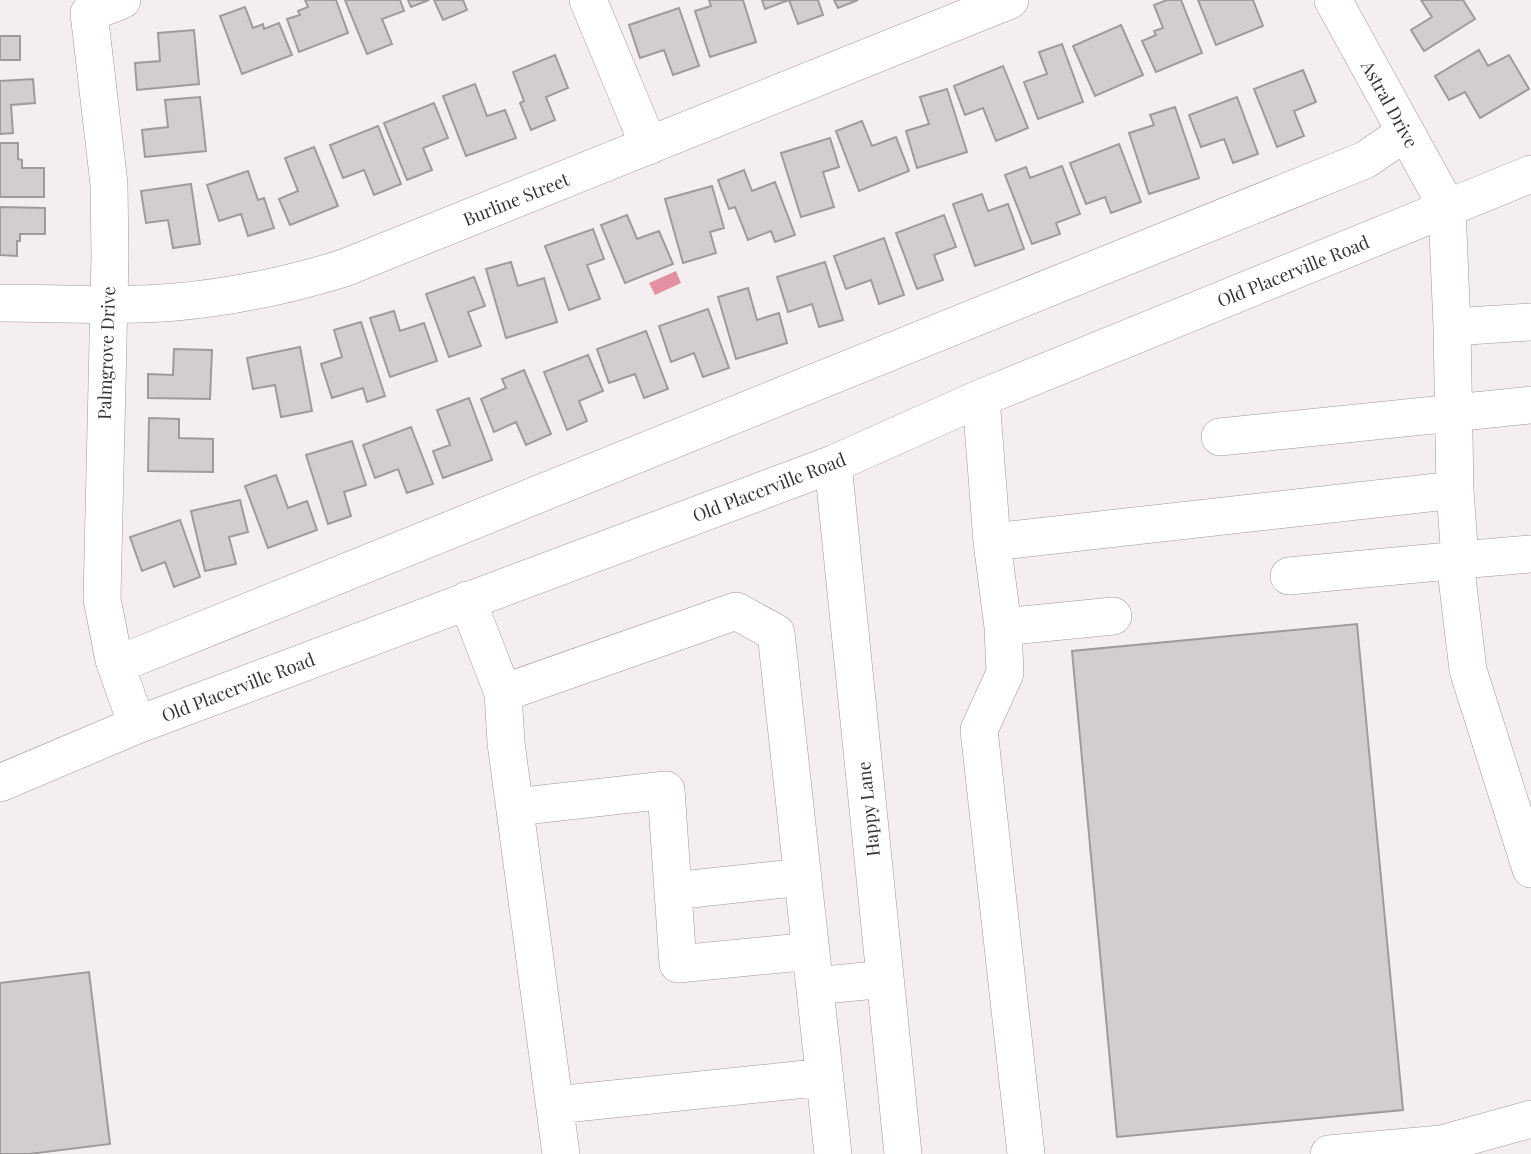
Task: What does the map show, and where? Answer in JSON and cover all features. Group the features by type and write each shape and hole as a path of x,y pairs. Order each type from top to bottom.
{"street":[{"name":"Palmgrove Drive","path":"122,0 89,13 109,184 110,255 102,599 106,629 116,666 137,725"},
{"path":"588,0 649,146"},
{"name":"Burline Street","path":"0,303 175,302 243,293 311,278 344,268 649,146 972,7 1010,0"},
{"name":"Astral Drive","path":"1333,0 1447,207"},
{"path":"116,666 1365,160 1406,132"},
{"name":"Old Placerville Road","path":"0,783 137,725 833,464 981,398 1531,174"},
{"path":"1447,207 1457,560 1468,670 1531,869"},
{"path":"1452,327 1531,322"},
{"path":"981,398 1005,673 979,730 1026,1154"},
{"path":"1220,438 1453,411 1531,405"},
{"name":"Happy Lane","path":"833,464 903,1154"},
{"path":"992,542 1455,490"},
{"path":"1289,576 1531,554"},
{"path":"467,600 503,693 506,743 561,1154"},
{"path":"503,693 736,611 776,633 833,1154"},
{"path":"1003,627 1114,616"},
{"path":"515,807 666,790 678,964 813,968 885,979"},
{"path":"673,891 803,877"},
{"path":"555,1105 825,1077"},
{"path":"1329,1154 1441,1144 1531,1119"}],"shaded area":[{"path":"676,271 681,283 655,295 649,283"}],"building":[{"path":"305,0 336,0 348,33 299,52 287,19 300,15 298,11 308,7"},
{"path":"345,0 400,0 404,11 382,19 392,44 367,54"},
{"path":"408,0 429,0 411,7"},
{"path":"434,0 463,0 467,10 443,20"},
{"path":"709,0 743,0 756,42 710,57 695,11 711,6"},
{"path":"762,0 789,0 765,9"},
{"path":"789,0 818,0 823,15 798,24"},
{"path":"834,0 858,0 838,8"},
{"path":"1167,0 1181,0 1202,53 1156,72 1142,41 1156,35 1154,31 1163,28 1154,5"},
{"path":"1198,0 1253,0 1263,26 1216,45"},
{"path":"1421,0 1463,0 1475,19 1424,51 1411,30 1432,17"},
{"path":"245,7 253,28 263,24 264,29 279,23 292,55 242,74 220,16"},
{"path":"679,8 699,66 673,75 664,50 640,58 629,25"},
{"path":"1121,25 1143,75 1095,96 1073,46"},
{"path":"194,30 199,84 137,90 135,63 160,61 158,33"},
{"path":"0,36 20,36 20,60 0,60"},
{"path":"1062,44 1083,102 1038,119 1024,82 1047,74 1039,52"},
{"path":"1479,50 1488,66 1509,55 1529,89 1480,118 1465,92 1449,100 1435,76"},
{"path":"555,55 568,88 546,97 555,120 531,130 520,103 524,101 513,72"},
{"path":"1003,66 1028,128 996,141 983,108 965,115 954,86"},
{"path":"1303,70 1316,102 1294,111 1304,136 1277,147 1254,89"},
{"path":"33,79 35,103 11,105 13,133 0,134 0,81"},
{"path":"475,84 487,116 505,110 516,138 466,156 443,96"},
{"path":"947,89 967,152 917,168 906,131 929,124 920,97"},
{"path":"200,97 206,151 145,157 142,130 168,127 165,100"},
{"path":"1237,97 1258,154 1233,163 1224,139 1201,147 1189,115"},
{"path":"434,103 448,138 423,148 432,170 407,180 384,123"},
{"path":"1175,107 1199,178 1149,194 1129,133 1154,125 1150,115"},
{"path":"862,121 872,146 896,137 909,171 859,191 836,131"},
{"path":"378,126 401,184 374,195 364,170 343,178 330,145"},
{"path":"830,138 839,167 823,172 834,207 801,217 781,153"},
{"path":"0,143 18,143 18,159 22,160 22,168 44,168 44,197 0,197"},
{"path":"1119,144 1141,202 1111,213 1105,197 1086,204 1070,163"},
{"path":"314,147 338,206 290,225 279,199 298,191 285,158"},
{"path":"1062,166 1080,214 1056,223 1060,234 1032,244 1005,175 1026,167 1030,178"},
{"path":"744,170 752,191 775,182 795,235 775,242 771,231 748,240 735,207 729,209 718,180"},
{"path":"248,171 258,200 264,198 274,228 248,236 241,214 219,221 207,185"},
{"path":"191,184 200,244 173,248 168,220 146,223 141,191"},
{"path":"712,186 724,228 710,232 716,253 683,263 665,199"},
{"path":"982,194 988,211 1008,204 1024,249 975,266 953,204"},
{"path":"0,207 45,208 45,234 20,234 17,256 0,255"},
{"path":"627,215 637,239 659,231 673,264 625,283 601,225"},
{"path":"944,215 956,247 934,255 943,280 917,289 896,233"},
{"path":"593,229 604,259 587,265 600,299 569,310 545,246"},
{"path":"884,238 904,295 879,304 871,280 846,289 834,256"},
{"path":"511,262 518,286 544,278 557,322 506,338 486,269"},
{"path":"825,262 843,320 819,327 812,304 788,312 777,277"},
{"path":"474,277 485,306 468,312 481,346 449,357 426,294"},
{"path":"748,288 757,320 779,313 787,343 736,359 718,297"},
{"path":"708,309 729,368 703,377 694,353 671,362 659,326"},
{"path":"394,311 400,331 424,323 437,361 390,377 370,318"},
{"path":"361,322 385,396 367,402 363,388 332,398 321,364 342,357 334,330"},
{"path":"646,331 668,389 644,398 635,374 609,383 597,349"},
{"path":"300,347 312,411 281,417 275,385 253,389 247,358"},
{"path":"174,349 212,350 210,399 148,398 148,374 173,375"},
{"path":"588,355 603,391 579,401 587,421 567,430 544,372"},
{"path":"524,370 551,434 526,445 516,422 494,432 481,399 506,388 502,379"},
{"path":"469,398 492,460 443,478 433,451 450,445 437,410"},
{"path":"149,418 179,419 179,438 213,439 213,472 148,471"},
{"path":"411,427 433,484 407,493 398,469 375,478 363,445"},
{"path":"352,441 366,485 344,492 351,516 328,524 306,455"},
{"path":"276,475 288,508 307,501 317,530 268,548 245,486"},
{"path":"240,500 248,532 229,537 236,564 205,571 191,511"},
{"path":"180,520 200,577 174,587 165,562 142,571 130,537"},
{"path":"1357,624 1403,1110 1117,1137 1072,651"},
{"path":"89,972 110,1144 29,1154 0,1154 0,983"}]}
